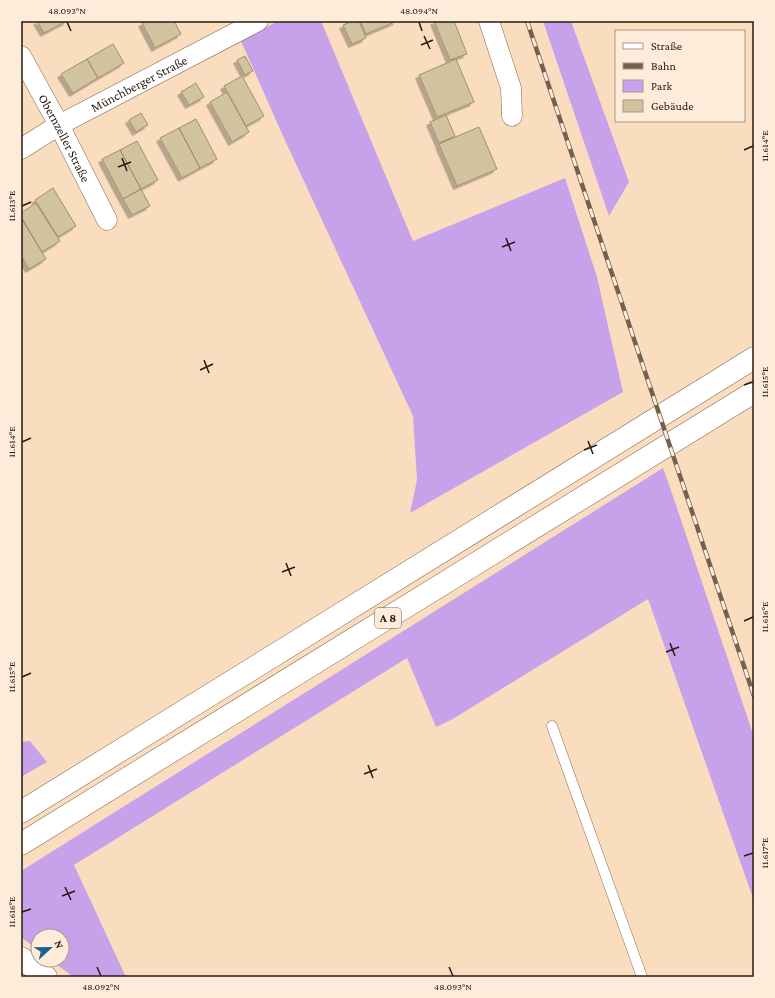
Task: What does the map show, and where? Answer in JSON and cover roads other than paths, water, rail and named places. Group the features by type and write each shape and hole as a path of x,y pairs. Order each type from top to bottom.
{"main road":[{"name":"A 8","path":"21,812 754,358"},
{"name":"A 8","path":"21,844 754,392"},
{"path":"21,958 46,977"}],"street":[{"name":"Münchberger Straße","path":"21,150 59,125 258,21"},
{"path":"489,21 511,88 512,116"},
{"name":"Obernzeller Straße","path":"21,56 59,125 107,220"}],"lane":[{"path":"552,726 642,977"}],"railway":[{"path":"527,21 754,696"}]}
